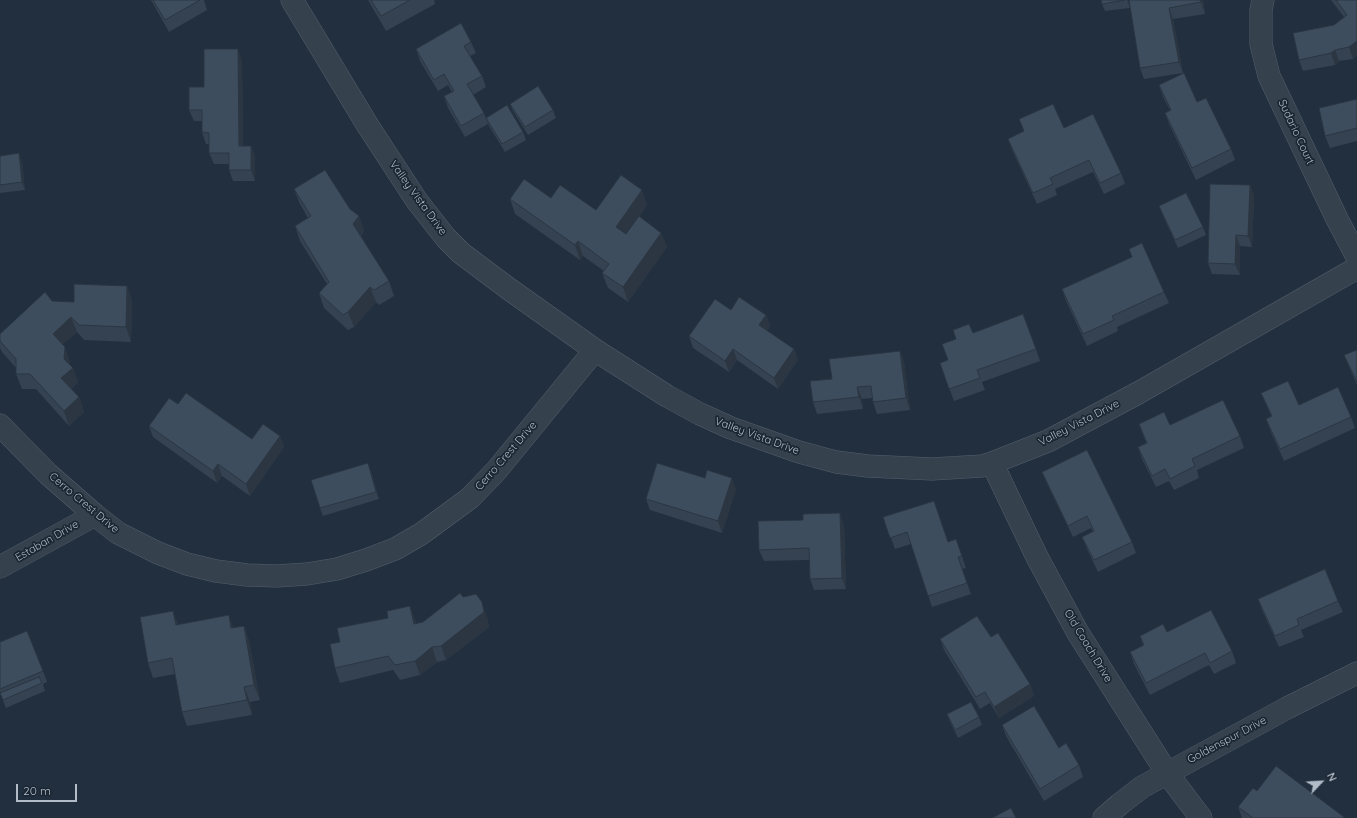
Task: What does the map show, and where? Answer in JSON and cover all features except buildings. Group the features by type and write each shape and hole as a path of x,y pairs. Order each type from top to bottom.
{"street":[{"name":"Valley Vista Drive","path":"292,0 368,126 417,201 446,238 461,253 595,350 667,396 700,414 731,428 799,452 836,462 897,468 932,469 982,466 992,463 1048,441 1138,393 1357,268"},
{"name":"Sudario Court","path":"1263,0 1261,10 1261,44 1269,76 1337,219 1357,257"},
{"name":"Cerro Crest Drive","path":"0,425 48,474 95,515 118,533 158,554 187,564 216,571 246,575 277,576 307,574 337,569 395,549 421,534 470,498 496,471 595,350"},
{"name":"Old Coach Drive","path":"992,463 1037,558 1078,633 1167,773 1201,818"},
{"name":"Estaban Drive","path":"0,567 95,515"},
{"name":"Goldenspur Drive","path":"1104,818 1142,787 1287,708 1357,673"}]}
